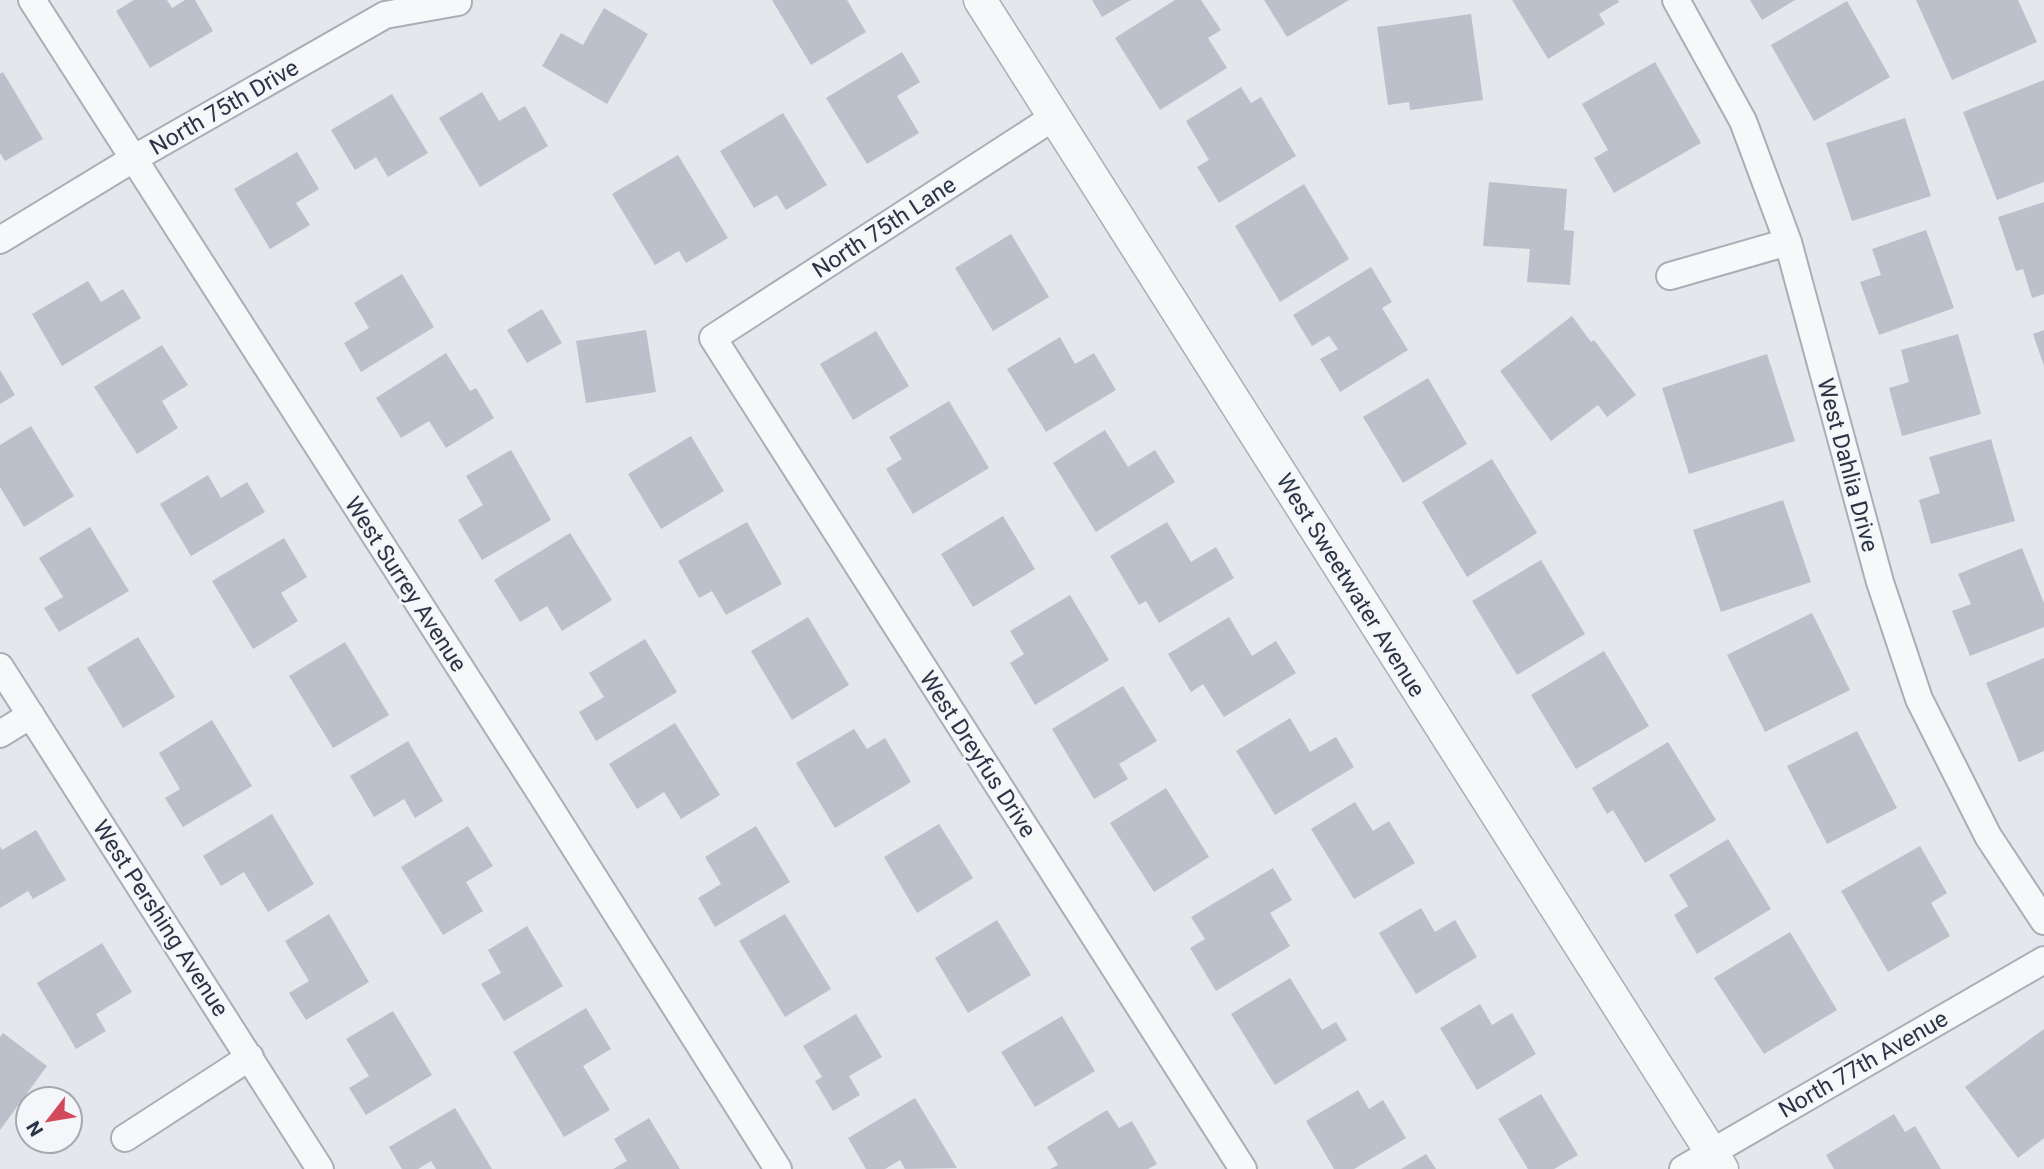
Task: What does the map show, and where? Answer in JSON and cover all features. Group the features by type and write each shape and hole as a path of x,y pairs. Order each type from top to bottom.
{"street":[{"name":"West Surrey Avenue","path":"32,0 778,1169"},
{"name":"West Sweetwater Avenue","path":"981,0 1716,1161"},
{"name":"West Dahlia Drive","path":"1676,0 1743,121 1788,243 1880,582 1919,699 1989,836 2044,921"},
{"name":"North 75th Drive","path":"0,240 133,159 385,15 458,2"},
{"name":"North 75th Lane","path":"713,338 1054,117"},
{"path":"1670,276 1788,243"},
{"name":"West Dreyfus Drive","path":"713,338 1243,1169"},
{"name":"West Pershing Avenue","path":"0,667 320,1169"},
{"path":"0,734 31,715"},
{"name":"North 77th Avenue","path":"1683,1169 1716,1161 2044,960"},
{"path":"125,1138 250,1057"}],"building":[{"path":"134,0 167,0 172,8 185,0 195,0 213,31 150,68 116,11"},
{"path":"772,0 847,0 866,32 811,65"},
{"path":"1092,0 1131,0 1102,17"},
{"path":"1175,0 1201,0 1221,30 1208,38 1227,68 1160,110 1115,38"},
{"path":"1264,0 1349,0 1287,37"},
{"path":"1512,0 1619,2 1599,14 1605,24 1548,59"},
{"path":"1750,0 1795,0 1762,20"},
{"path":"1916,0 2018,0 2037,42 1952,80"},
{"path":"1847,1 1890,77 1814,121 1771,45"},
{"path":"604,8 648,34 607,104 542,66 561,33 583,45"},
{"path":"1471,14 1483,100 1410,110 1409,102 1388,105 1377,27"},
{"path":"902,52 920,82 897,96 919,133 867,164 826,98"},
{"path":"1655,62 1701,143 1614,193 1594,158 1608,150 1582,104"},
{"path":"3,72 43,139 5,161 0,153 0,74"},
{"path":"2044,80 2044,182 1997,200 1963,112"},
{"path":"1241,87 1251,103 1261,97 1296,156 1219,203 1197,167 1209,160 1186,121"},
{"path":"482,92 499,121 525,106 548,146 480,187 439,118"},
{"path":"392,94 428,153 388,177 376,157 355,170 331,130"},
{"path":"783,113 827,185 786,210 777,195 754,208 720,151"},
{"path":"1905,118 1931,196 1852,221 1826,143"},
{"path":"297,152 319,189 296,203 310,225 270,249 234,189"},
{"path":"678,155 728,238 686,263 679,251 655,265 612,194"},
{"path":"1489,182 1567,189 1564,230 1574,231 1570,285 1527,282 1530,249 1483,246"},
{"path":"1304,184 1349,259 1280,302 1235,226"},
{"path":"2044,202 2044,294 2032,298 2023,269 2016,271 1998,217"},
{"path":"1926,230 1954,308 1879,335 1860,282 1881,275 1872,249"},
{"path":"1011,234 1049,297 993,331 955,268"},
{"path":"1371,267 1392,302 1382,308 1408,350 1340,392 1320,359 1338,349 1329,336 1312,346 1293,315"},
{"path":"402,274 434,327 361,372 344,343 369,328 354,303"},
{"path":"88,281 101,302 123,289 141,318 62,366 32,314"},
{"path":"542,309 562,343 527,363 507,330"},
{"path":"1572,316 1636,395 1607,417 1598,405 1551,441 1500,371"},
{"path":"646,330 656,392 586,403 576,341"},
{"path":"2044,330 2044,366 2033,334"},
{"path":"876,331 909,386 853,420 820,364"},
{"path":"1958,334 1981,414 1902,436 1889,388 1909,382 1901,350"},
{"path":"1060,337 1075,364 1094,353 1116,390 1046,432 1007,369"},
{"path":"162,345 188,385 162,401 178,428 137,454 94,387"},
{"path":"446,353 470,391 476,388 494,418 446,448 429,421 401,438 376,398"},
{"path":"1767,354 1795,441 1689,474 1662,388"},
{"path":"0,370 15,395 0,404"},
{"path":"1428,378 1467,444 1403,483 1363,417"},
{"path":"949,401 989,468 913,514 886,469 902,459 889,437"},
{"path":"31,426 74,496 24,527 0,487 0,445"},
{"path":"1105,430 1128,467 1155,450 1175,482 1096,532 1053,463"},
{"path":"691,436 724,491 661,529 628,474"},
{"path":"1991,439 2015,521 1931,544 1919,500 1940,493 1929,457"},
{"path":"511,450 551,520 482,560 458,520 483,505 466,476"},
{"path":"1492,459 1537,533 1467,577 1422,502"},
{"path":"208,475 221,498 247,482 265,512 191,556 160,504"},
{"path":"1783,500 1811,582 1721,612 1693,530"},
{"path":"1003,516 1035,569 973,607 941,554"},
{"path":"747,522 782,584 726,615 712,591 699,598 678,561"},
{"path":"1167,522 1191,562 1216,547 1234,578 1159,623 1146,601 1139,605 1110,556"},
{"path":"90,527 129,591 59,632 44,608 63,597 39,558"},
{"path":"570,533 612,600 562,631 547,606 520,622 494,580"},
{"path":"284,538 307,577 281,593 298,621 253,649 212,581"},
{"path":"2022,548 2044,603 2044,627 1970,656 1952,611 1971,604 1958,574"},
{"path":"1541,560 1585,634 1517,675 1472,601"},
{"path":"1070,595 1109,660 1035,705 1010,663 1024,654 1010,631"},
{"path":"1812,613 1850,690 1765,732 1727,655"},
{"path":"808,617 849,685 792,720 751,651"},
{"path":"1229,617 1252,656 1276,641 1296,673 1224,717 1203,684 1191,692 1168,654"},
{"path":"138,637 175,697 123,728 87,668"},
{"path":"645,639 677,692 596,741 579,712 604,697 589,673"},
{"path":"345,642 389,715 333,748 289,676"},
{"path":"1604,651 1649,726 1576,769 1531,695"},
{"path":"2044,658 2044,751 2019,762 1986,683"},
{"path":"1123,686 1157,741 1119,764 1128,779 1094,799 1052,729"},
{"path":"1290,718 1310,752 1336,737 1354,767 1275,815 1236,751"},
{"path":"212,720 252,786 183,827 165,798 180,789 159,753"},
{"path":"675,723 720,795 681,819 664,792 637,809 609,764"},
{"path":"854,729 867,749 885,738 911,782 835,828 796,763"},
{"path":"1857,731 1897,808 1827,844 1787,766"},
{"path":"408,741 443,801 415,818 404,799 374,817 350,776"},
{"path":"1668,742 1716,820 1645,863 1613,810 1607,814 1592,788"},
{"path":"1166,788 1209,857 1154,892 1110,823"},
{"path":"1355,802 1373,831 1389,821 1415,863 1354,899 1311,829"},
{"path":"272,814 314,884 268,912 244,872 221,886 203,856"},
{"path":"939,824 973,878 917,913 884,857"},
{"path":"468,826 493,866 466,882 483,911 443,935 401,867"},
{"path":"756,826 790,882 715,927 698,898 721,884 705,857"},
{"path":"36,830 66,880 33,899 28,891 0,908 0,846 2,850"},
{"path":"1728,839 1771,909 1697,954 1674,915 1688,906 1669,875"},
{"path":"1920,846 1947,893 1931,903 1950,936 1888,972 1841,891"},
{"path":"1273,868 1292,900 1270,913 1290,946 1216,991 1190,948 1205,939 1191,917"},
{"path":"1421,908 1435,932 1455,920 1477,957 1416,994 1379,933"},
{"path":"329,914 369,982 306,1020 289,993 309,981 285,941"},
{"path":"785,914 831,989 785,1017 739,941"},
{"path":"997,920 1031,975 968,1013 935,958"},
{"path":"527,926 563,986 504,1021 481,984 501,973 488,950"},
{"path":"1790,932 1837,1010 1764,1054 1714,978"},
{"path":"102,943 132,992 96,1014 106,1031 76,1049 37,983"},
{"path":"1290,978 1322,1030 1336,1022 1347,1040 1275,1085 1231,1014"},
{"path":"1480,1004 1492,1025 1512,1013 1536,1054 1477,1090 1440,1028"},
{"path":"586,1008 611,1049 583,1066 610,1110 564,1137 513,1052"},
{"path":"393,1011 432,1075 366,1115 349,1088 369,1076 346,1039"},
{"path":"856,1014 882,1057 849,1076 860,1095 833,1111 815,1081 822,1077 803,1046"},
{"path":"1062,1016 1095,1071 1035,1107 1001,1052"},
{"path":"2044,1029 2044,1138 2018,1158 1965,1087"},
{"path":"3,1033 47,1066 33,1085 14,1085 14,1111 0,1130 0,1037"},
{"path":"1358,1090 1369,1109 1383,1100 1406,1138 1354,1169 1334,1169 1306,1121"},
{"path":"1541,1094 1578,1155 1554,1169 1528,1169 1498,1119"},
{"path":"915,1098 957,1168 905,1169 900,1160 885,1169 866,1169 848,1138"},
{"path":"455,1108 492,1169 436,1169 431,1161 418,1169 402,1169 389,1147"},
{"path":"1107,1110 1119,1128 1132,1121 1157,1164 1148,1169 1050,1169 1058,1165 1047,1147"},
{"path":"1894,1114 1905,1132 1915,1126 1941,1169 1834,1169 1826,1155"},
{"path":"649,1118 680,1169 613,1169 627,1161 614,1139"},
{"path":"1426,1154 1436,1169 1401,1169"}]}
